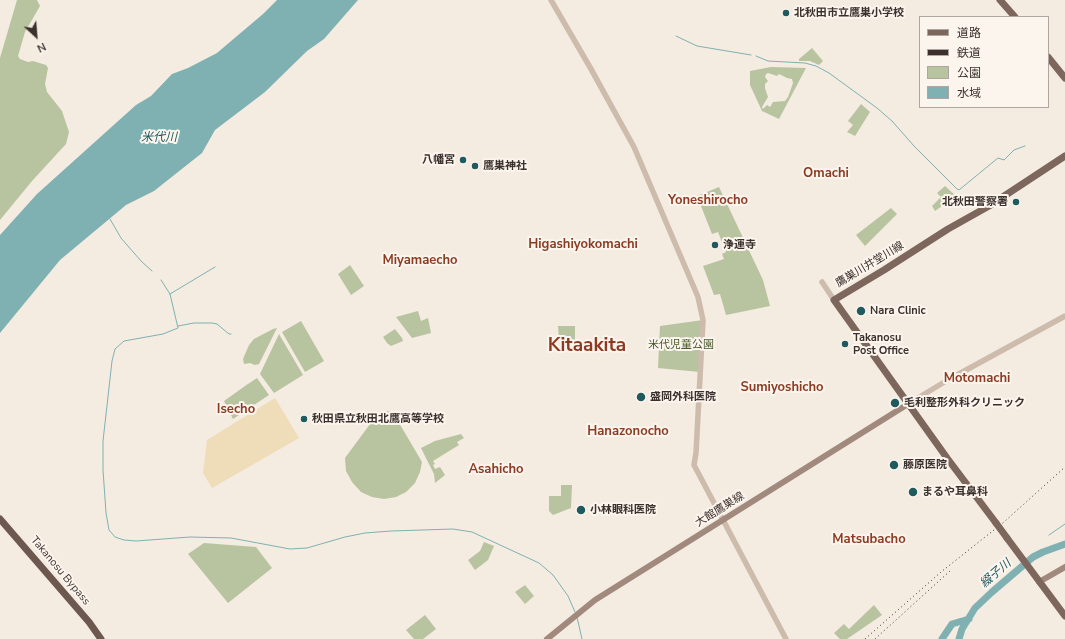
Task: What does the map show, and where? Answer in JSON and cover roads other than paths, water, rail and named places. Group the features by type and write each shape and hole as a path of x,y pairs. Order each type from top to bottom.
{"highway":[{"name":"Takanosu Bypass","path":"0,519 102,639"}],"main road":[{"path":"1000,0 1013,16"},
{"path":"1049,58 1065,78"},
{"name":"鷹巣川井堂川線","path":"1065,156 989,206 948,229 834,300 908,404 1065,616"},
{"name":"大館鷹巣線","path":"547,639 595,600 908,404"},
{"path":"1039,582 1065,567"}],"street":[{"path":"551,0 634,147 698,297 703,320 696,453 694,465 786,639"},
{"path":"822,282 834,300"},
{"path":"908,404 946,381 1065,316"}],"water":[{"name":"米代川","path":"277,0 358,0 324,39 307,51 265,92 215,130 202,153 154,191 126,205 60,260 0,333 0,235 37,194 136,105 151,96 172,74 188,68 217,53 263,14"}],"waterway":[{"path":"676,36 697,46 751,55"},
{"path":"756,56 768,61 805,63 816,66 829,73 877,108 892,121 914,146 959,190 998,158 1004,160 1014,150 1025,146"},
{"path":"110,219 121,238 152,271"},
{"path":"170,294 215,267"},
{"path":"161,280 170,294 178,328 163,334 124,341 115,349 112,361 103,441 103,470 106,513 109,530 115,537 124,540 136,541 190,537 231,538 290,549 307,548 365,533 453,529 472,532 539,563 553,575 568,596 575,612"},
{"path":"178,326 194,323 212,323 217,324 231,334"},
{"path":"1049,535 1065,524"},
{"name":"綴子川","path":"959,639 962,629 975,608 992,592 1033,557 1065,544"},
{"path":"577,617 582,639"},
{"path":"942,639 952,624 969,619"}],"railway":[{"path":"865,639 941,572 1004,522 1065,467"},
{"path":"875,639 950,571"}],"place":[{"name":"北秋田市立鷹巣小学校","path":"786,13"},
{"name":"八幡宮","path":"463,160"},
{"name":"鷹巣神社","path":"475,166"},
{"name":"北秋田警察署","path":"1016,202"},
{"name":"浄運寺","path":"715,245"},
{"name":"Nara Clinic","path":"861,311"},
{"name":"Takanosu Post Office","path":"845,344"},
{"name":"盛岡外科医院","path":"641,397"},
{"name":"毛利整形外科クリニック","path":"895,403"},
{"name":"秋田県立秋田北鷹高等学校","path":"304,419"},
{"name":"藤原医院","path":"894,465"},
{"name":"まるや耳鼻科","path":"913,492"},
{"name":"小林眼科医院","path":"581,510"}],"district":[{"name":"Omachi","path":"826,174"},
{"name":"Yoneshirocho","path":"708,201"},
{"name":"Higashiyokomachi","path":"583,245"},
{"name":"Miyamaecho","path":"420,261"},
{"name":"Kitaakita","path":"587,346"},
{"name":"Motomachi","path":"977,379"},
{"name":"Sumiyoshicho","path":"782,388"},
{"name":"Isecho","path":"236,410"},
{"name":"Hanazonocho","path":"628,432"},
{"name":"Asahicho","path":"496,470"},
{"name":"Matsubacho","path":"869,540"}],"park label":[{"name":"米代児童公園","path":"681,345"}]}
